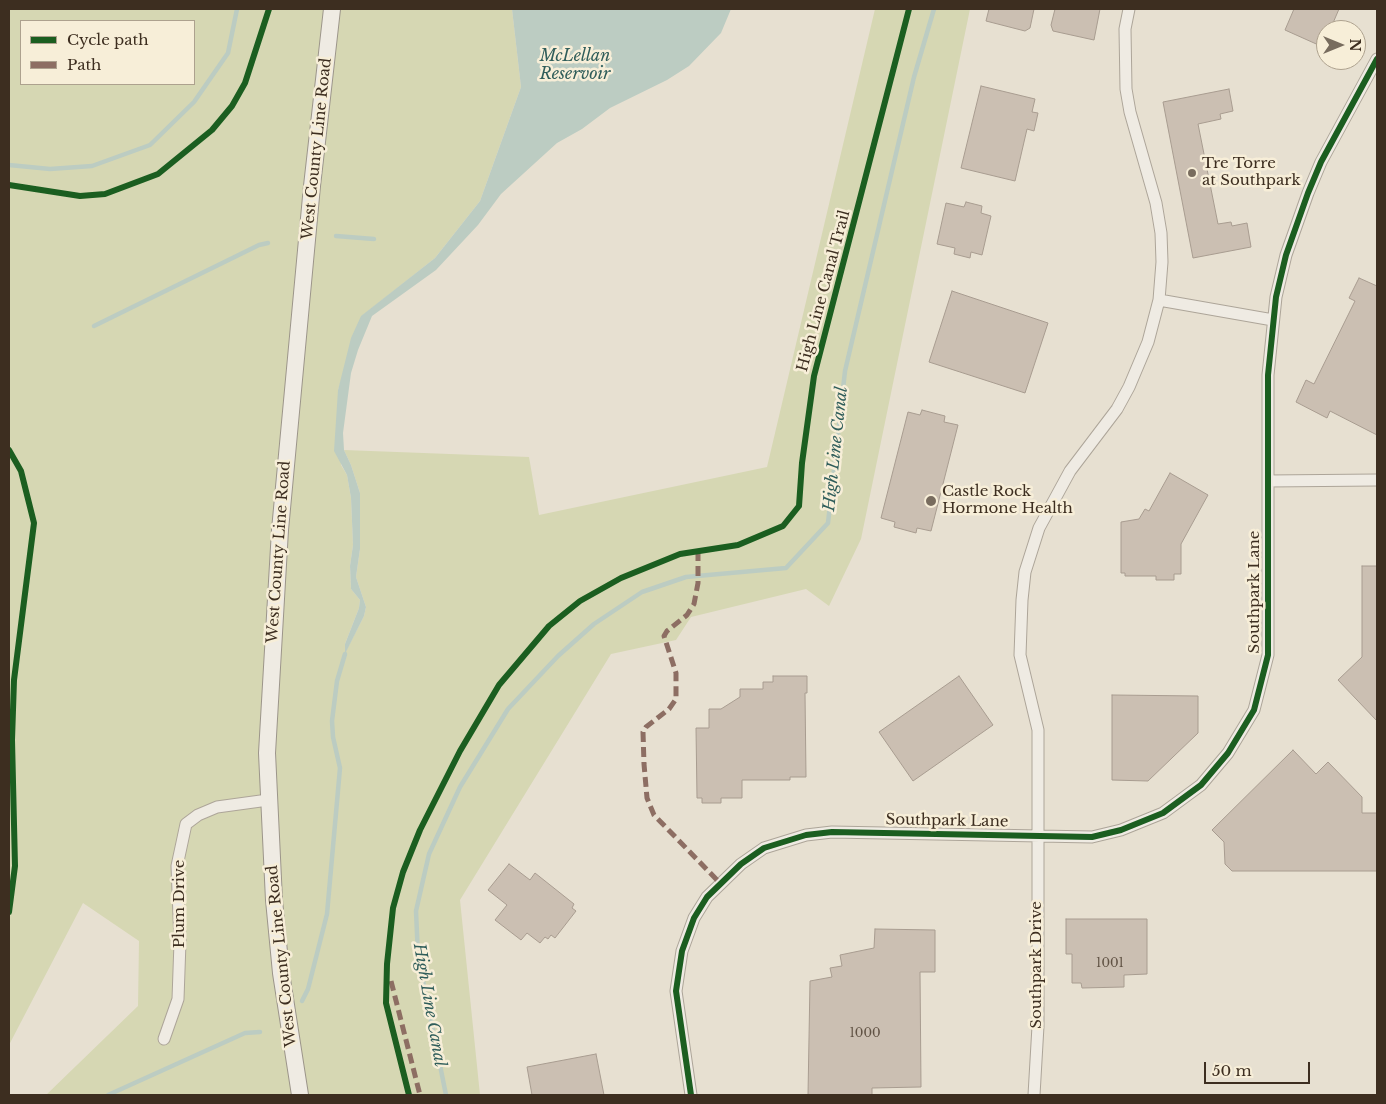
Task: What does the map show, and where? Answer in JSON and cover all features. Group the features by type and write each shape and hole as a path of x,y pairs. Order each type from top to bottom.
{"main road":[{"name":"West County Line Road","path":"300,1095 279,955 274,900 268,800 269,692 280,530 332,9"}],"street":[{"name":"Southpark Drive","path":"1034,1095 1038,1026 1038,730 1020,655 1025,572 1039,528 1054,497 1086,449 1117,409 1129,387 1148,342 1159,300 1162,262 1160,225 1156,203 1130,112 1126,89 1125,29 1129,9"},
{"name":"Southpark Lane","path":"691,1095 676,990 682,951 694,918 707,897 741,864 764,848 806,835 832,832 1038,834 1064,838 1092,837 1144,822 1177,804 1201,785 1233,746 1254,710 1268,655 1268,375 1276,297 1286,255 1321,162 1377,59"},
{"path":"1159,300 1273,320"},
{"path":"1268,482 1377,480"},
{"name":"Plum Drive","path":"164,1039 178,999 180,942 177,866 186,824 198,815 217,807 268,800"}],"green space":[{"path":"9,9 512,9 521,87 480,201 435,258 362,316 338,390 341,465 347,475 351,498 353,545 350,566 351,589 360,600 359,608 345,644 345,653 364,616 366,607 356,577 360,549 360,493 344,450 529,457 539,515 767,467 875,9 970,9 861,539 829,606 806,589 691,617 676,640 611,654 460,900 480,1095 46,1095 138,1006 139,941 83,903 9,1045"}],"water":[{"name":"McLellan Reservoir","path":"512,9 731,9 721,33 689,66 667,80 610,108 582,129 557,143 501,194 478,225 436,270 372,316 351,373 343,433 344,450 360,493 360,549 356,577 366,607 364,616 345,654 345,644 359,608 360,600 351,589 350,566 353,545 351,498 347,475 334,451 338,390 351,338 361,316 435,258 480,201 521,87"}],"building":[{"path":"989,9 1034,9 1030,28 1025,31 986,21"},
{"path":"1055,9 1100,9 1094,40 1053,31 1051,25"},
{"path":"1294,9 1339,9 1334,20 1316,20 1316,44 1285,30"},
{"path":"981,86 1035,99 1032,112 1038,113 1034,131 1027,129 1015,181 961,168"},
{"name":"Tre Torre at Southpark","path":"1229,89 1233,111 1220,114 1221,119 1198,124 1218,224 1231,222 1232,226 1247,223 1251,247 1193,258 1163,102"},
{"path":"966,202 982,206 981,213 991,216 982,255 971,252 970,258 954,254 955,248 937,244 946,203 964,207"},
{"path":"1359,278 1377,286 1377,435 1330,411 1327,418 1296,402 1306,380 1314,384 1355,301 1349,298"},
{"path":"952,291 1048,323 1025,393 929,362"},
{"path":"922,410 945,416 944,422 958,425 931,531 917,528 916,533 894,527 895,522 881,518 908,412 920,415"},
{"path":"1170,473 1208,495 1181,544 1181,574 1174,574 1174,580 1156,580 1156,576 1125,576 1125,573 1121,573 1121,522 1139,519 1145,509 1149,511"},
{"path":"1362,566 1377,566 1377,721 1338,680 1362,657"},
{"path":"773,676 807,676 807,693 805,693 806,777 790,777 790,780 742,780 742,798 721,798 721,803 702,803 702,798 697,798 696,728 709,728 709,709 721,709 740,697 740,689 763,689 763,682 773,682"},
{"path":"959,676 993,725 913,781 879,732"},
{"path":"1112,695 1198,696 1198,733 1148,781 1112,780"},
{"path":"1293,750 1316,774 1328,762 1362,797 1362,813 1377,813 1377,871 1232,871 1225,864 1224,842 1212,830"},
{"path":"509,864 530,880 535,873 574,904 572,908 576,911 555,938 551,935 548,939 545,937 540,943 527,933 521,940 495,920 507,905 488,890"},
{"path":"1066,919 1147,919 1147,974 1124,975 1124,987 1082,988 1081,983 1072,983 1072,954 1066,954"},
{"path":"875,929 935,930 935,972 920,972 921,1087 872,1088 872,1095 808,1095 810,981 832,977 830,968 842,966 840,955 874,948"},
{"path":"596,1054 604,1095 532,1095 527,1067"}],"waterway":[{"name":"High Line Canal","path":"9,165 50,169 92,166 150,145 194,102 228,53 237,9"},
{"name":"High Line Canal","path":"446,1095 418,956 416,911 429,854 460,787 508,709 558,656 594,624 642,592 686,577 786,568 828,523 845,371 914,77 934,9"},
{"path":"336,236 374,239"},
{"path":"94,326 259,245 268,243"},
{"path":"302,1001 308,989 327,914 340,768 333,737 332,721 337,681 345,654"},
{"path":"108,1095 245,1033 260,1032"}],"marked path":[{"path":"698,551 698,583 694,604 687,615 667,631 664,636 676,673 676,699 669,709 646,727 643,732 644,764 647,798 654,815 720,883"},
{"path":"391,981 420,1095"}],"cycle path":[{"path":"9,185 80,196 105,194 158,174 212,130 232,106 245,83 269,9"},
{"name":"High Line Canal Trail","path":"409,1095 386,1003 387,964 393,908 403,872 420,830 460,751 499,685 549,626 580,601 621,578 680,554 738,545 783,526 799,506 802,463 814,376 909,9"},
{"path":"691,1095 676,991 682,951 694,918 707,897 741,864 764,848 806,835 832,832 1092,837 1121,830 1163,813 1201,785 1228,753 1254,710 1268,655 1268,375 1276,297 1286,255 1321,162 1377,59"},
{"path":"9,450 21,471 34,523 14,680 12,740 15,866 9,912"}],"place":[{"name":"Tre Torre at Southpark","path":"1192,173"},
{"name":"Castle Rock Hormone Health","path":"931,501"}]}
